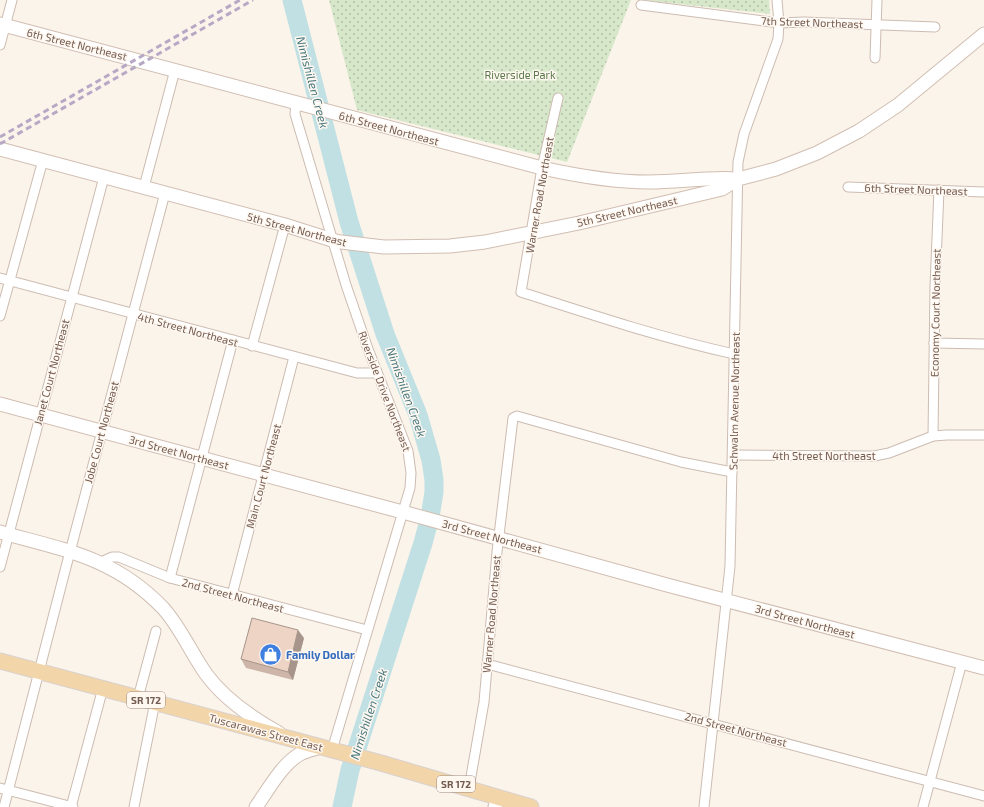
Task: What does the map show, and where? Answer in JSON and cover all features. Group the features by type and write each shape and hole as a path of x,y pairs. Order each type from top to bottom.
{"main road":[{"name":"6th Street Northeast","path":"3,24 298,104 542,168 578,176 624,182 671,182 720,178 738,180"},
{"path":"738,180 796,162 832,146 859,131 898,105 984,34"},
{"name":"5th Street Northeast","path":"0,148 285,225 336,241 384,246 466,244 485,242 532,233 722,189 738,180"},
{"name":"3rd Street Northeast","path":"0,404 984,668"},
{"path":"4,533 70,551 101,562 132,581 162,608 180,631 206,674 226,696 258,720 292,740"},
{"name":"Tuscarawas Street East","path":"0,661 469,788 496,802 531,807"},
{"path":"256,807 281,771 292,759 305,752 331,750"}],"street":[{"path":"0,45 3,24 12,0"},
{"name":"Schwalm Avenue Northeast","path":"704,807 730,566 739,155 744,134 776,47 779,23 777,0"},
{"path":"875,58 877,0"},
{"name":"7th Street Northeast","path":"641,5 779,23 804,22 935,27"},
{"path":"144,187 175,70"},
{"name":"Warner Road Northeast","path":"558,98 542,168 522,292 623,325 693,345 734,354"},
{"name":"Riverside Drive Northeast","path":"298,104 295,114 336,241 346,285 377,373 410,458 411,481 406,513 367,630 331,750"},
{"path":"0,316 43,160"},
{"name":"Janet Court Northeast","path":"0,567 4,533 40,415 104,176"},
{"name":"6th Street Northeast","path":"848,187 984,192"},
{"name":"Economy Court Northeast","path":"933,436 934,343 939,190"},
{"name":"Jobe Court Northeast","path":"4,807 4,789 40,671 70,551 165,193"},
{"path":"252,346 285,225"},
{"name":"4th Street Northeast","path":"0,278 357,373 377,373"},
{"path":"170,578 233,340"},
{"path":"934,343 984,344"},
{"name":"Main Court Northeast","path":"232,595 294,357"},
{"name":"Warner Road Northeast","path":"469,788 484,702 499,538 514,416 681,462 732,472"},
{"name":"4th Street Northeast","path":"733,455 874,456 900,450 933,436 984,435"},
{"name":"2nd Street Northeast","path":"101,562 109,558 119,557 170,578 367,630"},
{"path":"138,698 156,631"},
{"path":"923,807 962,662"},
{"name":"2nd Street Northeast","path":"487,664 714,723 984,796"},
{"path":"4,789 72,807 103,688"},
{"path":"134,807 155,702"}],"green space":[{"name":"Riverside Park","path":"329,0 631,0 567,162 357,110"},
{"path":"643,0 769,0 770,14"}],"building":[{"path":"252,618 298,630 288,672 241,659"}],"waterway":[{"name":"Nimishillen Creek","path":"292,0 349,222 385,334 418,415 431,460 434,480 434,492 430,517 423,543 350,770 342,807"}],"railway":[{"path":"0,137 240,0"},
{"path":"0,144 253,0"}],"place":[{"name":"Family Dollar","path":"271,654"}]}
